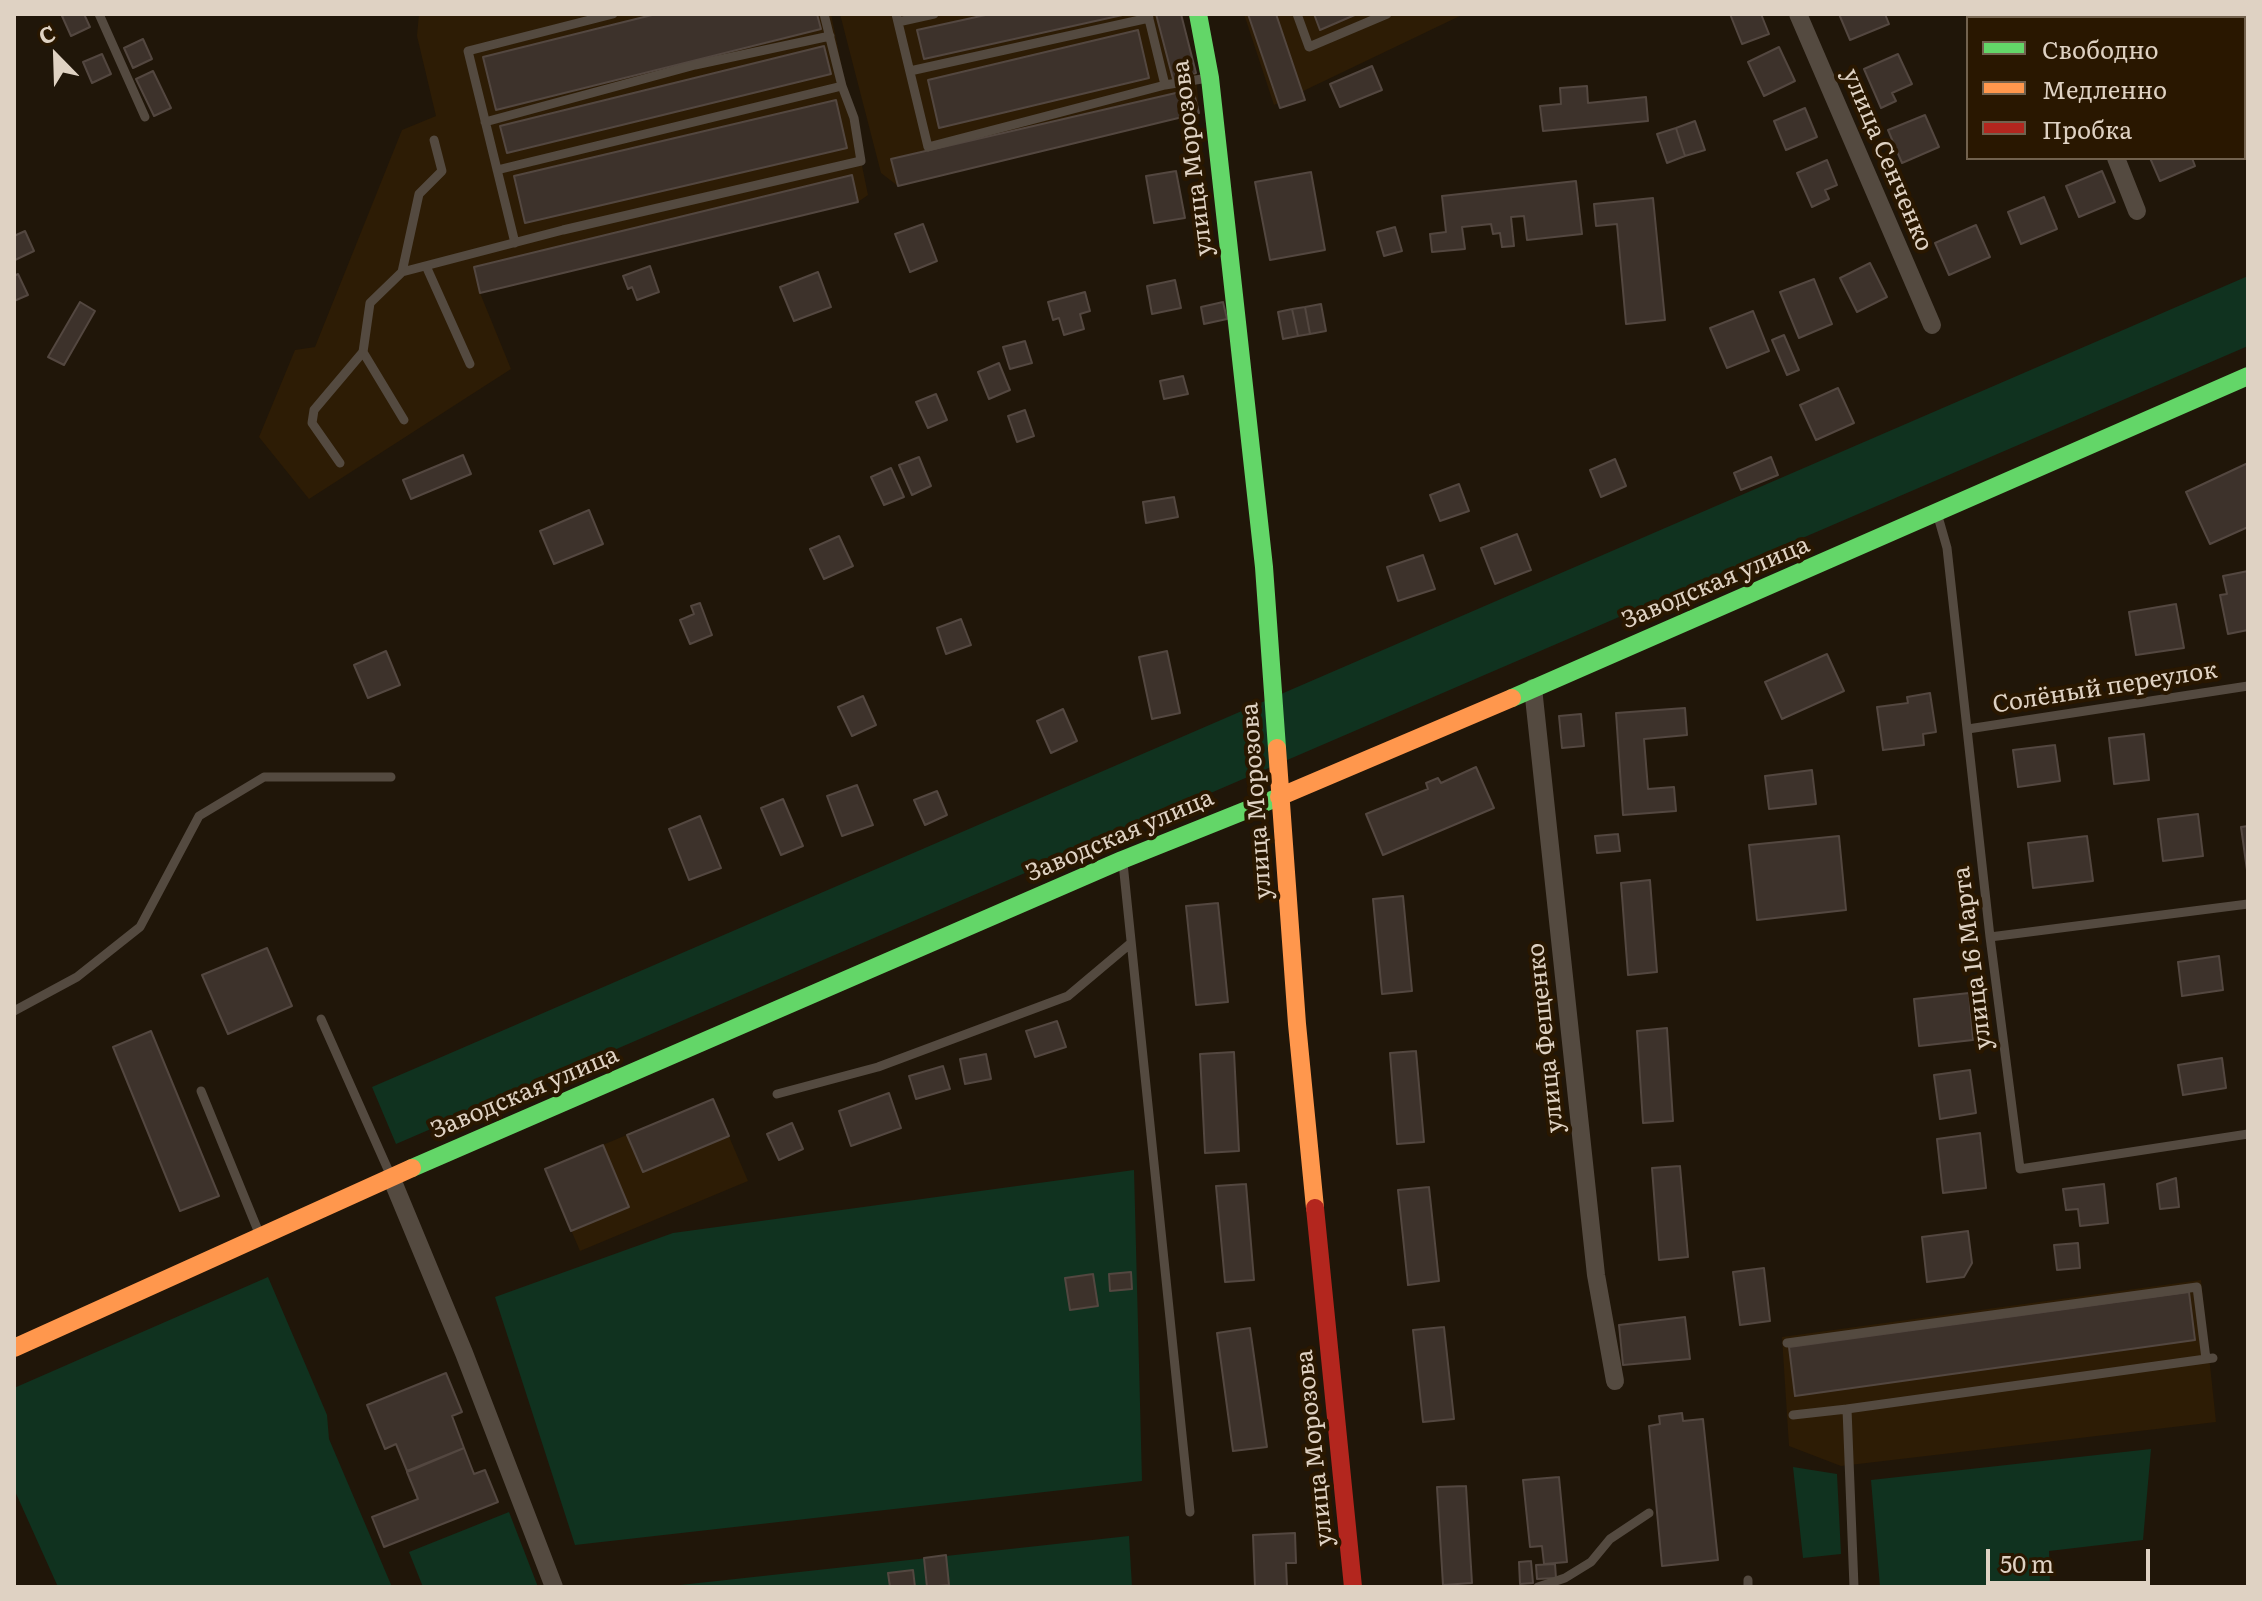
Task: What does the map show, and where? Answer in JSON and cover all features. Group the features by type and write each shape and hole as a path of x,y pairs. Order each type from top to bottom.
{"street":[{"name":"улица Морозова","path":"1198,14 1210,78 1264,567 1297,1024 1353,1587"},
{"name":"улица Сенченко","path":"1798,14 1932,325"},
{"path":"2117,160 2137,211"},
{"name":"Заводская улица","path":"14,1348 391,1177 1122,860 1339,773 2248,376"},
{"name":"улица Фещенко","path":"1533,688 1596,1275 1615,1381"},
{"path":"391,1177 464,1353 554,1587"}],"lane":[{"path":"99,14 145,117"},
{"path":"515,243 468,51 613,14"},
{"path":"340,463 312,423 314,410 363,352 370,303 402,272 861,161 854,118 842,86 824,14"},
{"path":"934,14 897,18 928,147 1165,85 1210,78"},
{"path":"1297,14 1309,47 1387,14"},
{"path":"910,71 1148,16 1165,85"},
{"path":"485,122 695,65 830,36"},
{"path":"497,170 842,86"},
{"path":"402,272 419,194 442,171 434,140"},
{"path":"426,266 470,364"},
{"path":"363,352 404,420"},
{"name":"улица 16 Марта","path":"1937,513 1947,548 1990,937 2020,1169 2248,1134"},
{"name":"Солёный переулок","path":"1968,729 2248,686"},
{"path":"14,1011 77,977 140,927 199,816 264,777 391,777"},
{"path":"1122,860 1190,1512"},
{"path":"1990,937 2248,904"},
{"path":"777,1094 878,1067 1068,996 1131,943"},
{"path":"321,1019 391,1177"},
{"path":"201,1091 260,1236"},
{"path":"1787,1343 2197,1287 2209,1359 1793,1415"},
{"path":"1847,1409 1854,1587"},
{"path":"1538,1587 1565,1578 1591,1562 1610,1539 1649,1513"}],"shaded area":[{"path":"419,14 831,14 868,195 858,202 480,293 511,369 309,499 259,437 295,350 315,347 402,130 436,116 417,36"},
{"path":"840,14 1181,14 1196,73 1199,113 898,186 881,173"},
{"path":"1244,14 1464,14 1274,105"},
{"path":"713,1099 748,1181 580,1251 545,1169"},
{"path":"2201,1280 2216,1422 1841,1466 1789,1446 1782,1337"}],"green space":[{"path":"2248,276 2248,346 396,1144 372,1087"},
{"path":"1134,1170 1142,1481 575,1545 495,1297 673,1233"},
{"path":"268,1277 327,1415 329,1439 392,1587 58,1587 14,1489 14,1388"},
{"path":"2151,1449 2143,1540 2049,1551 2050,1587 1880,1587 1871,1480"},
{"path":"1793,1467 1837,1474 1841,1554 1803,1558"},
{"path":"509,1512 538,1587 423,1587 409,1552"},
{"path":"1129,1536 1132,1587 662,1587"}],"building":[{"path":"84,14 90,27 71,36 62,16"},
{"path":"656,14 817,14 821,29 496,110 483,57"},
{"path":"990,14 1127,14 924,59 917,30"},
{"path":"1156,14 1181,14 1196,73 1173,79"},
{"path":"1248,14 1276,14 1305,100 1280,108"},
{"path":"1314,14 1357,14 1320,30"},
{"path":"1730,14 1761,14 1769,34 1742,44"},
{"path":"1839,14 1885,14 1889,24 1850,40"},
{"path":"1999,14 2038,16 2000,16"},
{"path":"1138,30 1149,78 939,128 928,80"},
{"path":"143,39 152,59 133,68 124,48"},
{"path":"824,46 831,74 507,153 500,126"},
{"path":"1779,47 1795,81 1764,96 1748,62"},
{"path":"102,54 111,74 92,83 83,62"},
{"path":"1898,54 1912,84 1892,93 1896,101 1881,108 1864,69"},
{"path":"1372,66 1382,90 1340,107 1330,84"},
{"path":"153,71 171,108 154,116 136,79"},
{"path":"1587,86 1588,103 1646,97 1648,121 1543,131 1540,106 1561,104 1560,88"},
{"path":"1193,89 1199,113 898,186 891,159"},
{"path":"836,100 847,148 525,223 514,176"},
{"path":"1805,108 1817,137 1786,150 1774,121"},
{"path":"2248,110 2246,145 2246,111"},
{"path":"1925,115 1939,147 1902,163 1888,130"},
{"path":"1695,121 1705,150 1685,156 1676,128"},
{"path":"1676,128 1685,156 1667,163 1657,134"},
{"path":"1827,160 1837,185 1825,190 1829,199 1812,207 1797,173"},
{"path":"2151,160 2193,160 2195,166 2160,181"},
{"path":"1176,171 1185,218 1154,223 1146,176"},
{"path":"2102,171 2115,202 2079,217 2066,186"},
{"path":"1311,172 1325,250 1270,260 1255,182"},
{"path":"852,175 858,202 480,293 474,267"},
{"path":"1576,181 1582,234 1527,240 1524,216 1511,217 1514,246 1502,247 1500,233 1493,234 1491,224 1462,227 1465,249 1432,252 1430,234 1446,232 1442,196"},
{"path":"2044,197 2057,229 2021,244 2008,212"},
{"path":"1653,198 1665,320 1626,324 1617,224 1596,226 1594,204"},
{"path":"923,224 937,261 910,272 895,234"},
{"path":"1976,225 1990,257 1949,275 1935,243"},
{"path":"1395,227 1402,251 1384,256 1377,232"},
{"path":"25,231 34,251 15,260 14,236"},
{"path":"1870,263 1887,297 1857,312 1840,278"},
{"path":"650,266 659,292 637,300 623,276"},
{"path":"818,272 831,307 794,321 780,287"},
{"path":"18,274 28,295 14,301 14,276"},
{"path":"1814,279 1832,324 1799,338 1780,292"},
{"path":"1175,280 1181,308 1152,314 1147,286"},
{"path":"1085,292 1090,311 1080,314 1084,329 1064,335 1059,318 1053,320 1048,302"},
{"path":"80,302 95,311 64,365 48,357"},
{"path":"1223,302 1227,319 1204,324 1201,307"},
{"path":"1321,304 1326,331 1310,334 1305,307"},
{"path":"1305,307 1310,334 1298,336 1292,309"},
{"path":"1292,309 1298,336 1283,339 1278,312"},
{"path":"1753,311 1769,351 1727,368 1710,328"},
{"path":"1784,335 1799,370 1787,375 1772,340"},
{"path":"1025,341 1032,363 1010,369 1003,347"},
{"path":"999,363 1010,390 989,399 978,372"},
{"path":"1183,376 1188,394 1164,399 1160,381"},
{"path":"1838,388 1854,423 1816,440 1800,405"},
{"path":"936,394 947,420 928,428 916,402"},
{"path":"1025,410 1034,436 1017,442 1008,416"},
{"path":"463,455 471,474 411,499 403,480"},
{"path":"919,457 931,486 912,495 899,465"},
{"path":"1771,457 1778,475 1741,490 1734,473"},
{"path":"1615,459 1626,486 1601,497 1590,470"},
{"path":"2248,463 2248,527 2210,544 2186,492"},
{"path":"891,468 904,497 884,505 871,477"},
{"path":"1459,484 1469,511 1440,521 1430,495"},
{"path":"1174,497 1178,517 1146,523 1143,502"},
{"path":"589,510 603,544 554,564 540,531"},
{"path":"1517,534 1531,570 1495,584 1481,548"},
{"path":"839,536 853,566 824,579 810,549"},
{"path":"1423,555 1435,589 1398,601 1387,567"},
{"path":"2248,571 2248,630 2228,634 2220,595 2227,594 2223,576"},
{"path":"700,603 712,635 690,644 680,620 694,614 691,606"},
{"path":"2176,604 2184,648 2136,655 2129,612"},
{"path":"961,619 971,645 946,654 937,628"},
{"path":"386,651 400,685 368,698 354,665"},
{"path":"1167,651 1180,713 1152,719 1139,657"},
{"path":"1827,654 1844,691 1782,719 1765,682"},
{"path":"1930,693 1936,732 1923,734 1924,745 1883,750 1877,707 1908,703 1907,697"},
{"path":"863,696 876,725 852,736 838,707"},
{"path":"1685,708 1687,735 1644,739 1648,789 1674,787 1676,811 1623,815 1616,713"},
{"path":"1063,709 1077,741 1051,753 1037,721"},
{"path":"1581,714 1584,746 1562,748 1559,716"},
{"path":"2144,734 2149,780 2114,784 2109,738"},
{"path":"2055,745 2060,781 2018,787 2013,750"},
{"path":"1476,767 1494,808 1383,855 1366,814 1428,789 1426,783 1438,778 1441,783"},
{"path":"1812,770 1816,804 1769,809 1765,776"},
{"path":"857,785 873,825 842,836 827,796"},
{"path":"937,791 947,815 925,825 914,800"},
{"path":"783,799 803,846 781,855 761,808"},
{"path":"2198,814 2203,856 2163,861 2158,819"},
{"path":"700,816 721,868 689,880 669,829"},
{"path":"2248,826 2248,870 2247,870 2241,827"},
{"path":"1618,834 1620,851 1597,853 1595,836"},
{"path":"1839,836 1846,910 1757,920 1749,845"},
{"path":"2087,836 2093,881 2033,888 2028,843"},
{"path":"1650,880 1657,972 1628,975 1621,883"},
{"path":"1403,896 1412,991 1382,994 1373,899"},
{"path":"1218,903 1228,1002 1196,1005 1186,906"},
{"path":"267,948 292,1006 228,1034 202,975"},
{"path":"2219,956 2223,990 2182,996 2178,962"},
{"path":"1969,993 1973,1040 1919,1046 1914,999"},
{"path":"1057,1021 1066,1047 1035,1057 1026,1031"},
{"path":"1667,1028 1673,1121 1643,1123 1637,1031"},
{"path":"151,1031 219,1196 180,1211 113,1047"},
{"path":"1416,1051 1424,1142 1397,1144 1390,1053"},
{"path":"1234,1052 1239,1151 1205,1153 1200,1054"},
{"path":"986,1054 991,1079 965,1084 960,1059"},
{"path":"2222,1058 2226,1088 2183,1095 2178,1065"},
{"path":"943,1066 950,1089 916,1099 909,1076"},
{"path":"1970,1070 1976,1113 1940,1119 1934,1075"},
{"path":"889,1093 901,1128 851,1146 839,1111"},
{"path":"713,1099 729,1136 643,1172 627,1135"},
{"path":"792,1123 803,1149 779,1160 767,1134"},
{"path":"1980,1133 1986,1188 1943,1193 1937,1139"},
{"path":"603,1145 629,1207 571,1231 545,1169"},
{"path":"1680,1166 1688,1257 1659,1260 1652,1168"},
{"path":"2176,1178 2179,1207 2160,1209 2157,1184"},
{"path":"1246,1184 1254,1280 1225,1282 1216,1186"},
{"path":"2104,1184 2108,1223 2080,1226 2078,1209 2066,1210 2063,1189"},
{"path":"1429,1187 1439,1281 1408,1285 1398,1190"},
{"path":"1968,1231 1972,1263 1964,1277 1927,1282 1922,1237"},
{"path":"2078,1243 2080,1268 2057,1270 2054,1245"},
{"path":"1764,1268 1770,1321 1740,1325 1733,1272"},
{"path":"1131,1272 1132,1289 1110,1291 1109,1274"},
{"path":"1093,1274 1098,1306 1070,1310 1065,1278"},
{"path":"2189,1292 2195,1340 1795,1396 1789,1347"},
{"path":"1685,1317 1690,1359 1623,1365 1619,1325"},
{"path":"1444,1327 1454,1419 1423,1422 1413,1330"},
{"path":"1250,1328 1267,1447 1233,1451 1217,1333"},
{"path":"446,1373 462,1412 452,1416 464,1448 407,1471 396,1444 385,1449 367,1405"},
{"path":"1682,1413 1683,1421 1703,1419 1718,1560 1662,1566 1649,1426 1660,1424 1659,1416"},
{"path":"464,1448 474,1474 485,1470 498,1502 384,1547 372,1517 418,1499 407,1472"},
{"path":"1559,1477 1567,1562 1544,1564 1542,1546 1530,1547 1523,1480"},
{"path":"1466,1486 1472,1583 1443,1585 1437,1487"},
{"path":"1295,1533 1296,1563 1286,1563 1287,1587 1255,1587 1253,1535"},
{"path":"946,1555 949,1585 927,1587 924,1558"},
{"path":"1531,1561 1533,1583 1520,1584 1519,1562"},
{"path":"1555,1564 1556,1578 1537,1579 1536,1565"},
{"path":"913,1570 915,1587 890,1587 888,1573"}],"traffic: fast":[{"path":"1198,14 1210,78 1264,567 1277,748"},
{"path":"1512,698 2248,376"},
{"path":"412,1168 1122,860 1279,797"}],"traffic: slow":[{"path":"1279,797 1512,698"},
{"path":"1277,748 1297,1024 1315,1208"},
{"path":"14,1348 412,1168"}],"traffic: jam":[{"path":"1315,1208 1353,1587"}]}
